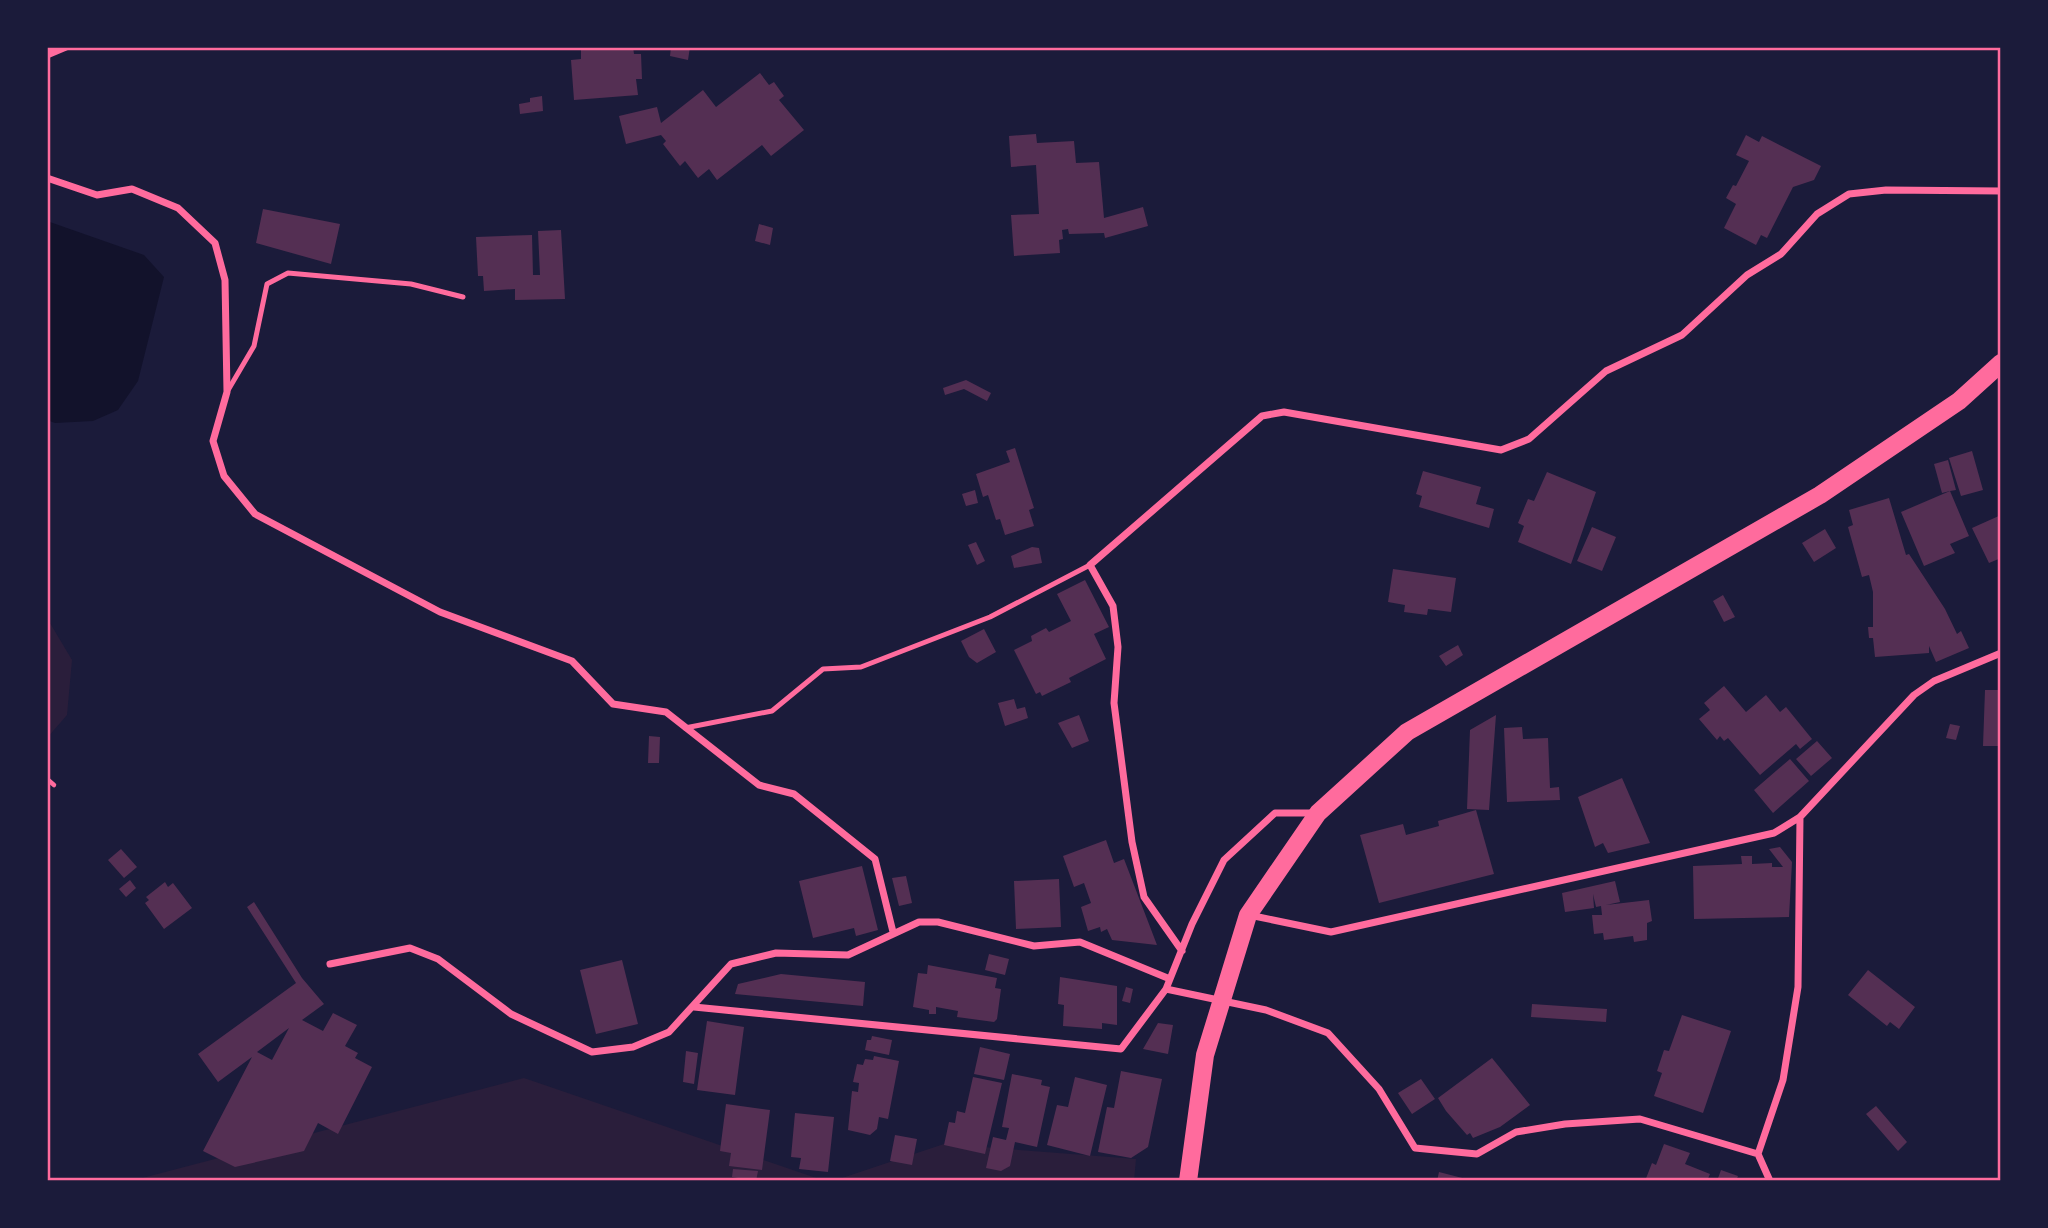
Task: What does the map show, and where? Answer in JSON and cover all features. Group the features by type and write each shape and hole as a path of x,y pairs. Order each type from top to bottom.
{"main road":[{"path":"1188,1181 1205,1055 1248,915 1318,813 1408,732 1820,495 1959,401 2001,363"}],"street":[{"path":"47,55 66,47"},
{"path":"47,178 97,195 132,189 177,208 215,243 225,280 228,392 213,441 224,476 255,514 440,612 572,661 613,704 666,712 760,785 794,794 875,859 893,932"},
{"path":"1182,951 1144,897 1132,842 1114,703 1118,647 1113,606 1090,565 1262,416 1284,411 1501,450 1529,439 1606,371 1682,335 1747,275 1781,254 1817,215 1849,194 1886,190 2001,191"},
{"path":"1248,915 1331,932 1774,832 1800,817 1914,695 1934,681 2001,653"},
{"path":"694,1007 1121,1049 1166,989 1224,860 1275,813 1318,813"},
{"path":"1770,1181 1758,1154 1783,1080 1798,987 1800,817"},
{"path":"330,964 410,947 438,959 511,1014 592,1052 633,1047 669,1032 731,964 776,953 848,955 911,923 938,922 1034,946 1080,942 1170,979"},
{"path":"1166,989 1266,1010 1328,1033 1379,1089 1415,1148 1477,1154 1516,1132 1566,1124 1640,1119 1758,1154"}],"lane":[{"path":"228,392 254,346 267,284 288,273 411,284 463,297"},
{"path":"685,727 772,711 823,669 861,667 964,627 1090,565"}],"path":[{"path":"47,779 54,785"}],"shaded area":[{"path":"47,221 144,255 164,277 138,381 118,410 93,421 55,423 47,420"},
{"path":"47,618 72,660 67,715 47,738"},
{"path":"524,1078 825,1181 132,1181 150,1176"},
{"path":"944,1144 1136,1159 1134,1181 833,1181"}],"building":[{"path":"581,47 633,47 634,54 641,54 642,79 636,79 638,95 574,100 571,60 581,59"},
{"path":"671,47 690,47 688,60 670,56"},
{"path":"760,73 769,85 774,82 784,96 779,100 804,130 771,156 762,145 717,180 709,169 698,178 685,161 680,166 663,144 666,141 661,135 626,144 619,116 657,107 661,123 703,90 716,107"},
{"path":"542,96 543,111 520,114 519,104"},
{"path":"1036,134 1037,143 1074,141 1076,163 1099,162 1104,218 1143,207 1148,226 1105,238 1104,233 1069,234 1068,229 1062,230 1063,239 1059,240 1060,253 1014,256 1011,215 1039,214 1036,165 1011,167 1009,136"},
{"path":"1746,135 1759,142 1762,136 1821,166 1814,180 1793,187 1767,238 1761,235 1756,245 1724,228 1736,204 1726,198 1733,185 1736,186 1749,161 1736,155"},
{"path":"263,209 340,224 331,264 256,243"},
{"path":"759,224 773,228 770,245 755,241"},
{"path":"561,230 565,299 515,300 515,289 484,291 483,276 478,276 476,237 532,235 533,275 540,275 538,231"},
{"path":"966,380 991,393 987,401 964,389 945,395 943,388"},
{"path":"1015,448 1034,508 1029,510 1034,526 1005,535 1000,519 996,520 988,495 983,497 976,474 1010,462 1006,451"},
{"path":"1972,451 1983,490 1961,496 1949,458"},
{"path":"1948,460 1956,490 1942,493 1934,464"},
{"path":"1423,471 1481,487 1476,504 1494,509 1489,528 1419,507 1422,496 1416,494"},
{"path":"1547,472 1596,492 1571,564 1518,542 1524,526 1518,523 1528,499 1534,501"},
{"path":"975,490 978,503 966,506 962,494"},
{"path":"1950,491 1969,536 1950,544 1955,553 1924,566 1901,512"},
{"path":"1889,498 1906,555 1909,554 1945,609 1957,634 1961,631 1969,648 1936,662 1929,646 1929,653 1875,657 1873,638 1869,638 1868,627 1873,627 1873,592 1869,575 1862,577 1848,527 1853,525 1849,510"},
{"path":"2001,515 2001,558 1989,563 1972,528"},
{"path":"1592,527 1616,537 1602,571 1577,561"},
{"path":"1825,529 1836,548 1814,562 1802,543"},
{"path":"976,542 985,561 977,565 968,545"},
{"path":"1032,547 1039,548 1042,563 1014,568 1011,556"},
{"path":"1393,569 1456,578 1451,612 1428,609 1427,615 1404,612 1405,605 1388,602"},
{"path":"1085,580 1109,627 1094,634 1106,659 1069,678 1071,682 1042,696 1040,692 1036,694 1014,650 1032,641 1031,636 1046,628 1049,632 1071,621 1057,594"},
{"path":"1723,595 1735,617 1724,622 1713,601"},
{"path":"984,629 996,652 977,663 969,657 961,641"},
{"path":"1458,645 1463,655 1446,666 1439,656"},
{"path":"1724,686 1746,712 1766,695 1780,712 1786,707 1812,739 1800,749 1796,744 1760,775 1728,738 1724,741 1720,736 1717,740 1699,719 1710,710 1704,703"},
{"path":"1985,690 2001,690 2001,746 1983,746"},
{"path":"1014,699 1017,709 1025,707 1028,718 1005,726 998,703"},
{"path":"1079,715 1089,741 1072,748 1058,723"},
{"path":"1496,715 1489,810 1467,809 1470,730"},
{"path":"1950,724 1960,726 1956,740 1946,738"},
{"path":"1522,727 1523,739 1548,738 1550,788 1559,787 1560,800 1507,802 1504,728"},
{"path":"649,736 660,737 659,763 648,763"},
{"path":"1817,741 1832,758 1811,776 1796,759"},
{"path":"1790,759 1809,781 1773,813 1754,790"},
{"path":"1622,778 1650,843 1608,853 1603,843 1595,847 1578,797"},
{"path":"1476,810 1494,874 1379,903 1360,835 1403,824 1406,835 1439,826 1438,821"},
{"path":"1106,840 1114,863 1124,859 1157,945 1112,940 1107,929 1101,932 1100,927 1088,931 1081,907 1091,903 1084,883 1074,887 1063,856"},
{"path":"1780,847 1792,862 1789,917 1694,919 1693,866 1742,864 1741,856 1752,856 1752,864 1772,863 1772,867 1783,867 1769,849"},
{"path":"121,849 137,867 124,878 108,860"},
{"path":"862,866 878,930 856,936 854,928 813,938 799,881"},
{"path":"906,876 912,903 899,906 892,878"},
{"path":"1059,879 1061,927 1016,929 1014,881"},
{"path":"130,880 136,888 126,897 119,889"},
{"path":"1615,881 1620,902 1606,905 1649,900 1652,921 1647,923 1647,940 1634,942 1633,936 1604,940 1603,933 1594,934 1592,915 1602,915 1601,906 1596,907 1593,894 1594,908 1565,912 1562,893"},
{"path":"165,882 168,887 173,883 192,908 164,929 145,903 149,900 146,897"},
{"path":"254,902 302,978 324,1004 302,1020 323,1031 333,1013 357,1025 345,1046 358,1053 355,1058 372,1067 338,1134 318,1123 304,1151 235,1167 203,1151 252,1057 218,1082 198,1054 296,983 247,907","holes":["289,1028 272,1060 257,1052"]},
{"path":"989,954 1009,959 1005,975 985,970"},
{"path":"622,960 638,1024 596,1034 580,970"},
{"path":"928,965 997,978 995,988 1001,989 997,1019 994,1022 957,1017 958,1011 936,1007 936,1014 929,1014 929,1010 913,1007 918,973 927,974"},
{"path":"1868,970 1915,1007 1899,1029 1890,1022 1887,1026 1848,995"},
{"path":"781,974 865,982 863,1006 735,994 738,984"},
{"path":"1060,977 1117,986 1117,1025 1102,1023 1102,1029 1063,1026 1064,1005 1058,1004"},
{"path":"1126,987 1133,989 1130,1003 1122,1001"},
{"path":"1532,1004 1607,1009 1606,1022 1531,1017"},
{"path":"1682,1015 1731,1031 1703,1113 1654,1096 1662,1073 1657,1071 1664,1050 1669,1051"},
{"path":"707,1021 744,1027 735,1095 697,1090"},
{"path":"1158,1023 1173,1025 1168,1054 1143,1049"},
{"path":"872,1036 892,1040 889,1055 865,1050 867,1040 871,1040"},
{"path":"980,1047 1010,1054 1004,1080 974,1074"},
{"path":"686,1051 698,1053 694,1084 683,1082"},
{"path":"874,1056 899,1061 888,1119 879,1117 877,1129 870,1135 848,1130 852,1091 858,1092 859,1083 853,1082 857,1064 863,1065 865,1059 873,1060"},
{"path":"1492,1058 1530,1105 1500,1127 1473,1138 1470,1133 1467,1135 1446,1111 1438,1098"},
{"path":"1121,1071 1162,1079 1148,1147 1131,1158 1098,1152 1107,1107 1114,1108"},
{"path":"1012,1074 1042,1080 1041,1085 1050,1087 1037,1147 1015,1142 1010,1166 1001,1171 986,1168 993,1137 1006,1140 1009,1128 1002,1127"},
{"path":"973,1077 1002,1083 985,1154 944,1145 949,1122 955,1123 957,1111 965,1113"},
{"path":"1075,1077 1107,1085 1090,1156 1047,1145 1057,1105 1068,1107"},
{"path":"1421,1079 1435,1099 1412,1114 1398,1093"},
{"path":"726,1104 770,1110 762,1170 729,1166 731,1153 720,1151"},
{"path":"1876,1106 1907,1142 1898,1151 1866,1114"},
{"path":"795,1113 834,1117 828,1172 799,1169 801,1158 791,1157"},
{"path":"895,1135 917,1139 912,1165 890,1161"},
{"path":"1664,1144 1690,1153 1685,1164 1710,1174 1707,1181 1645,1181 1652,1163 1656,1165"},
{"path":"733,1169 758,1171 756,1181 732,1177"},
{"path":"1721,1170 1738,1176 1736,1181 1717,1181"},
{"path":"1439,1172 1470,1180 1437,1181"}]}
